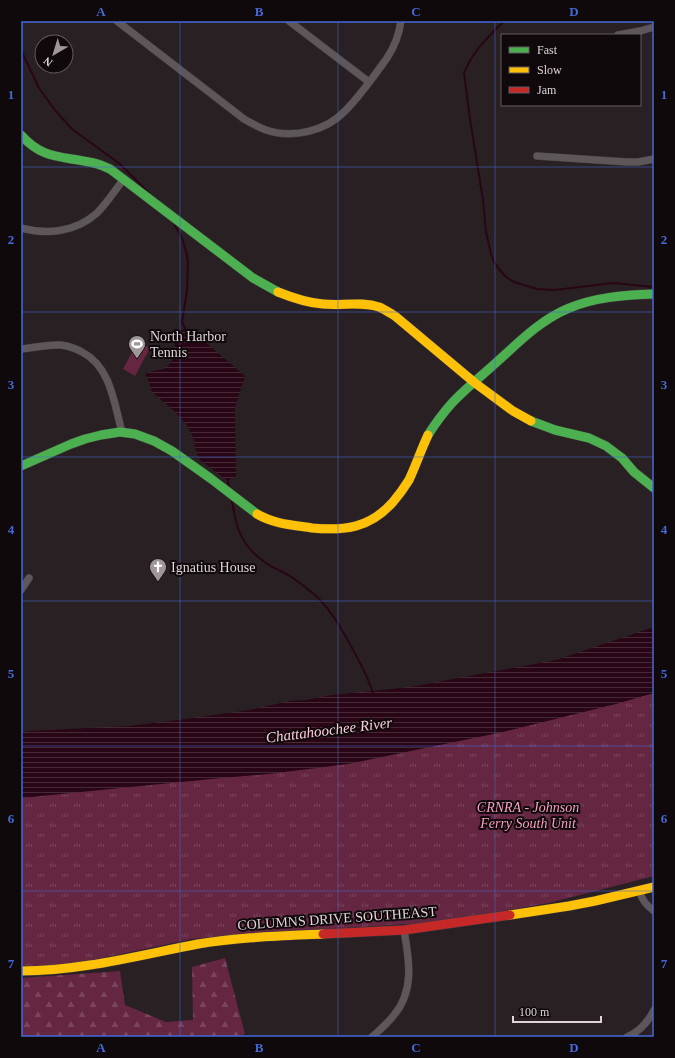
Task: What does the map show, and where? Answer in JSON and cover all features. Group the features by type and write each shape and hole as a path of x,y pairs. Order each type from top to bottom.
{"street":[{"path":"118,21 244,119 267,130 295,134 324,126 345,111 369,82 392,50 399,35 401,21"},
{"path":"289,21 369,82"},
{"path":"624,34 654,27"},
{"path":"21,135 30,144 43,153 56,157 86,160 110,169 264,285 286,295 308,302 334,305 366,304 384,309 395,316 475,383 513,411 532,421 555,430 589,438 606,446 622,458 634,472 654,488"},
{"path":"537,156 627,162 638,162 654,159"},
{"path":"21,228 31,231 49,232 69,229 83,223 96,214 124,179"},
{"path":"21,466 80,440 122,432 146,438 169,448 229,492 252,511 276,523 329,529 346,528 359,525 383,512 396,498 409,480 423,445 435,424 452,403 534,329 549,318 582,303 631,295 653,294"},
{"path":"21,349 62,345 75,348 88,355 98,365 106,378 122,432"},
{"path":"21,590 29,578"},
{"name":"COLUMNS DRIVE SOUTHEAST","path":"21,971 39,971 82,966 200,944 231,940 262,937 404,930 569,906 654,887"},
{"path":"639,890 643,902 654,911"},
{"path":"372,1037 394,1016 406,994 409,979 409,961 404,930"},
{"path":"627,1037 644,1026 654,1010"}],"green space":[{"name":"North Harbor Tennis","path":"138,341 150,348 135,376 123,369"},
{"name":"CRNRA - Johnson Ferry South Unit","path":"654,679 654,876 549,903 441,922 192,939 93,960 50,966 21,966 21,789"},
{"path":"225,958 245,1034 236,1037 21,1037 21,978 120,971 125,1005 166,1022 193,1020 192,967"}],"water":[{"path":"185,328 203,340 245,376 235,408 236,476 228,481 200,460 197,455 193,437 186,424 172,409 152,392 145,375 151,371 167,367 174,354 174,335"},
{"name":"Chattahoochee River","path":"654,627 654,693 616,704 503,732 348,764 269,774 21,798 21,732 128,726 250,710 290,701 306,700 332,695 410,687 556,660"}],"waterway":[{"path":"504,21 486,39 471,58 464,73 483,200 486,232 494,262 505,276 512,281 537,289 555,290 613,283 654,287"},
{"path":"21,50 39,88 54,109 72,129 120,164 149,193"},
{"path":"173,222 182,238 187,255 187,290 182,322 185,328"},
{"path":"228,481 229,488"},
{"path":"232,501 241,536 247,545 262,560 290,576 316,596 326,607 351,646 366,675 373,693"}],"traffic: fast":[{"path":"21,135 29,143 44,153 95,163 110,169 253,278 278,292"},
{"path":"428,435 457,397 523,338 548,319 577,305 599,299 654,294"},
{"path":"531,421 555,430 589,438 606,446 622,458 634,472 654,488"},
{"path":"21,466 85,439 120,432 135,434 154,441 172,451 257,514"}],"traffic: slow":[{"path":"278,292 311,303 365,304 383,309 395,316 475,383 513,411 531,421"},
{"path":"257,514 277,522 324,529 346,528 366,522 384,511 403,489 409,480 428,435"},
{"path":"510,915 595,901 654,887"},
{"path":"21,971 88,965 198,944 229,940 323,934"}],"traffic: jam":[{"path":"323,934 404,930 510,915"}],"place":[{"name":"North Harbor Tennis","path":"137,359"},
{"name":"Ignatius House","path":"158,582"}]}
